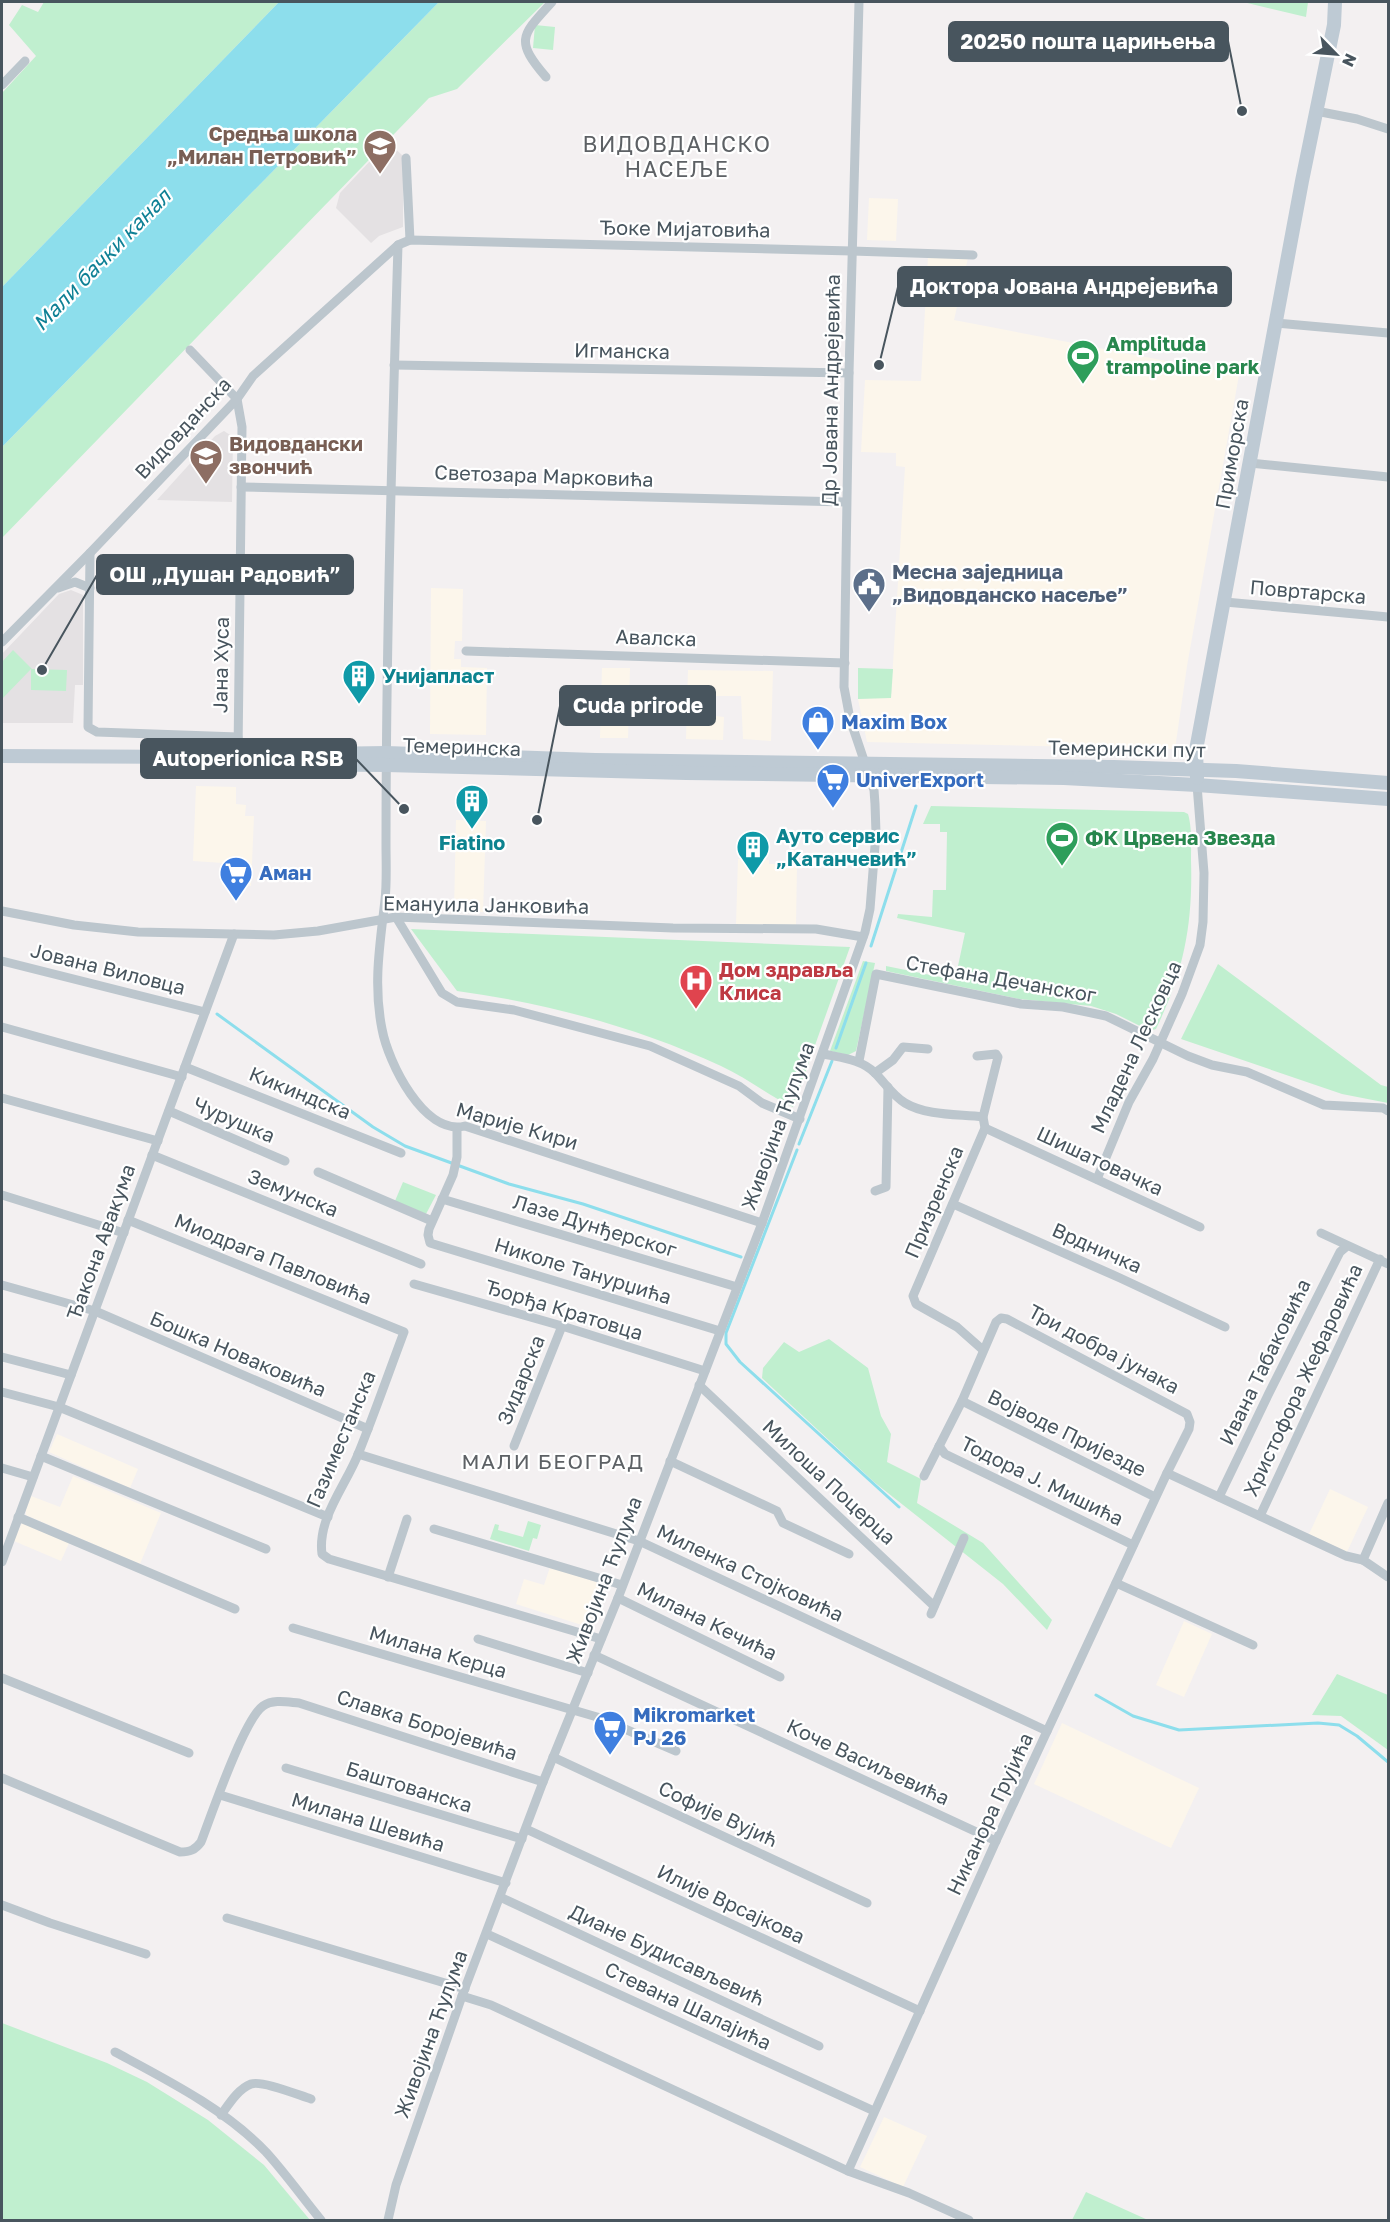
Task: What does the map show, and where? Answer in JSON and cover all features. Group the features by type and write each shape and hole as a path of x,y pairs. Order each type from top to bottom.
{"main road":[{"name":"Приморска","path":"1197,785 1196,750 1334,25 1335,2"},
{"name":"Приморска","path":"1334,25 1346,2"},
{"name":"Темеринска","path":"200,758 215,752 238,752 386,759"},
{"name":"Темеринска","path":"2,756 200,758 213,763 246,764 386,759 516,759 866,769"},
{"name":"Темерински пут","path":"866,769 1197,770 1389,783"},
{"name":"Темерински пут","path":"866,769 1197,785 1389,799"}],"street":[{"path":"546,77 530,58 525,43 528,30 552,2"},
{"name":"Др Јована Андрејевића","path":"859,2 846,502 844,687 866,769"},
{"path":"2,85 25,60"},
{"path":"1316,111 1357,119 1389,129"},
{"path":"406,158 410,240"},
{"name":"Ђоке Мијатовића","path":"398,245 410,240 973,255"},
{"name":"Марије Кири","path":"398,245 386,759 386,898 377,958 379,1013 386,1046 405,1085 417,1103 450,1127 465,1126 762,1223"},
{"name":"Видовданска","path":"2,642 237,399 253,376 398,245"},
{"path":"1276,323 1389,333"},
{"path":"190,350 237,399"},
{"name":"Игманска","path":"394,365 849,374"},
{"name":"Јана Хуса","path":"237,399 242,427 238,752"},
{"path":"1250,463 1389,477"},
{"name":"Светозара Марковића","path":"241,487 846,502"},
{"path":"90,553 88,728 97,732 238,736"},
{"path":"56,588 75,582 90,588"},
{"name":"Повртарска","path":"1225,602 1389,618"},
{"name":"Авалска","path":"466,651 845,663"},
{"name":"Живојина Ћулума","path":"388,2220 396,2185 464,1992 543,1782 618,1598 762,1223 863,938 870,909 876,817 874,790 866,769"},
{"name":"Младена Лесковца","path":"1097,1179 1129,1102 1194,966 1203,922 1204,873 1197,785"},
{"name":"Емануила Јанковића","path":"2,911 74,925 138,932 274,935 318,931 396,917 673,928 816,929 863,938"},
{"path":"396,917 442,993 450,999 514,1010 650,1046 739,1086 762,1102 800,1119"},
{"name":"Ђакона Авакума","path":"2,1562 234,934"},
{"name":"Јована Виловца","path":"2,961 205,1012"},
{"name":"Стефана Дечанског","path":"859,1061 876,974 1021,1004 1074,1009 1106,1016 1196,1059 1246,1072 1324,1105 1383,1108 1389,1111"},
{"path":"2,1027 182,1077"},
{"path":"875,1072 893,1060 903,1047 928,1048"},
{"path":"823,1054 859,1061 875,1072 898,1099 922,1110 983,1117"},
{"name":"Призренска","path":"977,1056 996,1054 998,1058 983,1117 985,1128 913,1300 916,1304 957,1327 983,1350"},
{"name":"Кикиндска","path":"185,1067 401,1153"},
{"path":"875,1191 886,1186 888,1087"},
{"path":"2,1098 158,1141"},
{"name":"Чурушка","path":"169,1111 285,1161"},
{"path":"318,1172 432,1221 453,1175 457,1157 457,1128"},
{"name":"Шишатовачка","path":"985,1128 1200,1227"},
{"name":"Земунска","path":"152,1155 421,1264"},
{"path":"2,1195 124,1233"},
{"name":"Лазе Дунђерског","path":"442,1199 737,1287"},
{"name":"Врдничка","path":"953,1204 1225,1327"},
{"name":"Миодрага Павловића","path":"128,1220 404,1332"},
{"name":"Николе Танурџића","path":"432,1221 429,1240 436,1246 720,1331"},
{"path":"1321,1233 1384,1262"},
{"name":"Ивана Табаковића","path":"1219,1497 1340,1252 1347,1246"},
{"name":"Христофора Жефаровића","path":"1260,1516 1384,1262"},
{"name":"Ђорђа Кратовца","path":"414,1284 562,1326 705,1371"},
{"name":"Бошка Новаковића","path":"2,1285 95,1311 368,1429"},
{"name":"Три добра јунака","path":"983,1350 996,1322 1001,1318 1007,1319 1183,1411"},
{"name":"Зидарска","path":"514,1446 562,1326"},
{"name":"Газиместанска","path":"388,1577 329,1559 322,1554 321,1545 328,1517 358,1454 404,1332"},
{"path":"924,1476 962,1401 983,1350"},
{"path":"2,1357 71,1375"},
{"name":"Милоша Поцерца","path":"699,1385 932,1610 964,1538"},
{"path":"2,1392 59,1407 328,1517"},
{"name":"Војводе Пријезде","path":"962,1401 1155,1497"},
{"name":"Никанора Грујића","path":"848,2171 996,1841 1155,1497 1189,1429 1189,1418 1183,1411"},
{"name":"Тодора Ј. Мишића","path":"939,1446 945,1454 1133,1545"},
{"name":"Миленка Стојковића","path":"358,1454 639,1541 1047,1731"},
{"path":"41,1456 266,1549"},
{"name":"Милоша Поцерца","path":"670,1461 777,1511 783,1523 849,1554"},
{"path":"2,1468 33,1477"},
{"path":"1167,1473 1219,1497"},
{"name":"Христофора Жефаровића","path":"1219,1497 1307,1539 1346,1556 1363,1560 1389,1577"},
{"path":"1363,1560 1389,1503"},
{"path":"18,1517 236,1609"},
{"path":"407,1519 388,1577 601,1639"},
{"path":"434,1529 622,1586"},
{"path":"1116,1583 1253,1645"},
{"name":"Милана Кечића","path":"618,1598 780,1677"},
{"name":"Милана Керца","path":"293,1628 597,1717 676,1751"},
{"path":"478,1639 588,1672"},
{"name":"Коче Васиљевића","path":"594,1655 996,1841"},
{"path":"2,1678 189,1753"},
{"name":"Славка Боројевића","path":"220,1795 253,1716 263,1706 276,1701 299,1703 543,1782"},
{"name":"Софије Вујић","path":"553,1757 867,1904"},
{"name":"Баштованска","path":"286,1768 522,1839"},
{"path":"2,1778 180,1852 189,1852 201,1842 220,1795"},
{"name":"Милана Шевића","path":"220,1795 506,1883"},
{"name":"Илије Врсајкова","path":"526,1829 920,2011"},
{"name":"Диане Будисављевић","path":"500,1897 819,2046"},
{"path":"2,1905 146,1954"},
{"path":"227,1918 464,1992 848,2171 909,2193 968,2220"},
{"name":"Стевана Шалајића","path":"487,1934 874,2111"},
{"path":"115,2052 159,2076 221,2115 266,2152 321,2220"},
{"path":"221,2115 237,2094 251,2084 260,2084 311,2099"}],"shaded area":[{"name":"Средња школа „Милан Петровић”","path":"388,142 403,156 403,227 379,236 371,243 336,208 340,193"},
{"path":"869,198 898,199 896,241 867,240"},
{"path":"928,257 968,258 954,320 1239,375 1187,666 1175,749 867,742 858,699 891,697 905,467 896,466 896,453 861,452 865,380 921,381"},
{"path":"224,431 233,437 232,502 157,500 215,436"},
{"path":"431,588 463,589 462,641 455,641 454,659 461,659 461,667 487,668 486,735 430,734"},
{"path":"71,590 83,595 83,685 75,685 73,723 2,723 2,654 59,594"},
{"path":"602,668 630,668 628,738 600,738"},
{"path":"688,670 773,671 771,741 743,739 741,696 716,696 716,716 724,717 723,740 686,739"},
{"path":"196,786 236,787 236,804 246,805 245,816 254,816 251,886 222,885 223,863 193,861"},
{"path":"456,820 486,821 483,912 454,911"},
{"path":"738,859 769,860 769,864 797,864 796,925 736,924"},
{"path":"57,1434 138,1469 130,1488 49,1452"},
{"path":"73,1476 161,1513 140,1564 26,1515 31,1496 60,1507"},
{"path":"1330,1489 1368,1507 1347,1552 1309,1534"},
{"path":"22,1523 69,1543 61,1561 14,1541"},
{"path":"550,1567 602,1584 588,1627 516,1604 524,1579 544,1585"},
{"path":"1184,1621 1212,1634 1184,1697 1156,1685"},
{"path":"1062,1723 1199,1788 1171,1848 1034,1784"},
{"path":"884,2117 927,2136 903,2187 860,2167"}],"green space":[{"path":"44,2 279,2 2,287 2,93 36,56 9,25 22,5 38,12"},
{"path":"439,2 545,2 457,89 429,98 2,538 2,447"},
{"path":"1243,2 1308,2 1306,17"},
{"path":"535,25 555,27 553,50 533,48"},
{"path":"13,650 32,669 67,670 66,691 31,690 31,669 2,699 2,662"},
{"path":"858,668 893,669 891,698 858,699"},
{"path":"931,806 1184,812 1188,814 1191,836 1191,883 1185,947 1174,987 1156,1029 1150,1031 1116,1014 1091,1006 1019,999 886,971 886,966 955,980 965,933 897,918 898,914 932,917 933,890 946,890 947,832 940,832 940,824 923,824"},
{"path":"411,929 850,947 793,1107 731,1071 658,1040 558,1010 457,991"},
{"path":"863,961 875,963 856,1051 848,1055 830,1051"},
{"path":"1218,964 1381,1085 1388,1087 1388,1103 1342,1094 1181,1039"},
{"path":"403,1182 436,1195 426,1214 395,1201"},
{"path":"829,1339 868,1368 881,1416 891,1434 887,1462 921,1479 917,1503 983,1543 1052,1620 1047,1630 1003,1584 874,1482 762,1378 763,1368 784,1342 799,1352"},
{"path":"528,1521 541,1525 537,1539 533,1538 529,1551 490,1539 495,1524 499,1525 498,1530 523,1537"},
{"path":"1337,1674 1388,1695 1388,1750 1341,1716 1312,1715"},
{"path":"2,2023 107,2063 147,2082 208,2120 264,2165 310,2220 2,2220"},
{"path":"1086,2192 1148,2220 1072,2220"}],"water":[{"name":"Мали бачки канал","path":"279,2 439,2 2,447 2,287"}],"waterway":[{"path":"871,946 916,806"},
{"path":"836,1048 866,963"},
{"path":"217,1014 373,1127 405,1146 509,1184 583,1204 741,1257"},
{"path":"799,1144 832,1061"},
{"path":"797,1150 726,1333 726,1344 740,1362 899,1507"},
{"path":"1096,1695 1133,1716 1179,1730 1318,1723 1339,1725 1357,1736 1388,1762"}],"place":[{"name":"20250 пошта царињења","path":"1242,111"},
{"name":"Средња школа „Милан Петровић”","path":"380,175"},
{"name":"Доктора Јована Андрејевића","path":"879,365"},
{"name":"Amplituda trampoline park","path":"1083,385"},
{"name":"Видовдански звончић","path":"206,485"},
{"name":"Месна заједница „Видовданско насеље”","path":"869,613"},
{"name":"ОШ „Душан Радовић”","path":"42,670"},
{"name":"Унијапласт","path":"359,705"},
{"name":"Maxim Box","path":"818,751"},
{"name":"Autoperionica RSB","path":"404,809"},
{"name":"UniverExport","path":"833,809"},
{"name":"Cuda prirode","path":"537,820"},
{"name":"Fiatino","path":"472,830"},
{"name":"ФК Црвена Звезда","path":"1062,867"},
{"name":"Ауто сервис „Катанчевић”","path":"753,876"},
{"name":"Аман","path":"236,902"},
{"name":"Дом здравља Клиса","path":"696,1010"},
{"name":"Mikromarket PJ 26","path":"610,1756"}],"district":[{"name":"ВИДОВДАНСКО НАСЕЉЕ","path":"677,156"},
{"name":"МАЛИ БЕОГРАД","path":"553,1462"}]}
